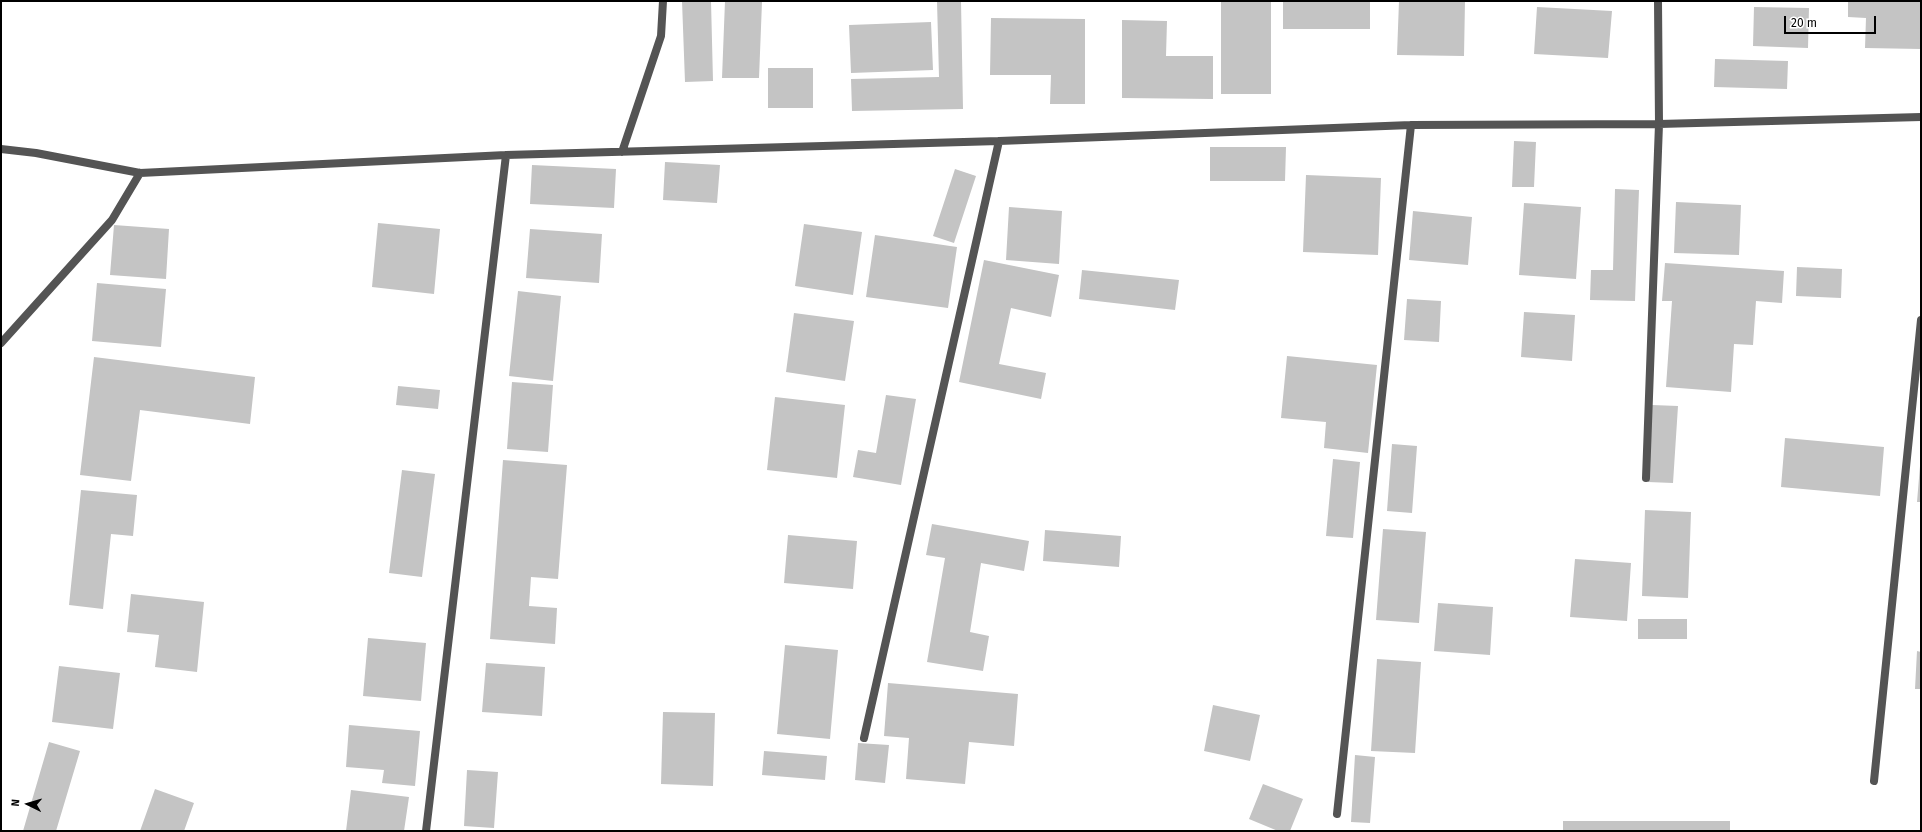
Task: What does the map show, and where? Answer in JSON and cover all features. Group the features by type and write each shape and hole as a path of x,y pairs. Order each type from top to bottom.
{"street":[{"path":"622,152 661,36 664,1"},
{"path":"1646,478 1659,124 1658,1"},
{"path":"1,149 36,153 140,173 506,155 999,141 1411,125 1659,124 1921,117"},
{"path":"1338,814 1411,125"},
{"path":"864,738 999,141"},
{"path":"426,831 506,155"},
{"path":"1,343 112,220 140,173"},
{"path":"1874,781 1921,320"}],"building":[{"path":"682,1 711,1 713,81 685,82"},
{"path":"725,1 762,2 759,78 722,78"},
{"path":"937,1 961,1 963,109 852,111 851,79 939,77"},
{"path":"1221,1 1271,1 1271,94 1221,94"},
{"path":"1283,1 1370,1 1370,29 1283,29"},
{"path":"1399,1 1465,1 1464,56 1397,55"},
{"path":"1848,1 1921,1 1921,49 1865,48 1866,18 1848,17"},
{"path":"1537,7 1612,11 1608,58 1534,54"},
{"path":"1754,7 1809,8 1808,48 1753,46"},
{"path":"991,18 1085,19 1085,104 1050,104 1051,75 990,75"},
{"path":"1122,20 1167,21 1166,56 1213,56 1213,99 1122,98"},
{"path":"931,22 933,70 851,73 849,25"},
{"path":"1715,59 1788,61 1787,89 1714,87"},
{"path":"768,68 813,68 813,108 768,108"},
{"path":"1514,141 1536,142 1534,187 1512,187"},
{"path":"1210,147 1286,147 1285,181 1210,181"},
{"path":"665,162 720,165 717,203 663,200"},
{"path":"532,165 616,169 614,208 530,204"},
{"path":"955,169 976,176 954,243 933,236"},
{"path":"1306,175 1381,178 1378,255 1303,252"},
{"path":"1615,189 1639,190 1635,301 1590,300 1591,270 1613,270"},
{"path":"1676,202 1741,205 1739,255 1674,253"},
{"path":"1524,203 1581,207 1576,279 1519,275"},
{"path":"1009,207 1062,211 1059,264 1006,260"},
{"path":"1413,211 1472,217 1468,265 1409,260"},
{"path":"378,223 440,229 434,294 372,287"},
{"path":"804,224 862,232 853,295 795,286"},
{"path":"114,225 169,229 166,279 110,275"},
{"path":"530,229 602,234 599,283 526,278"},
{"path":"875,235 957,247 948,308 866,297"},
{"path":"984,260 1059,275 1051,317 1011,308 999,364 1046,373 1041,399 959,382"},
{"path":"1665,263 1784,271 1782,303 1756,301 1753,345 1734,344 1731,392 1666,387 1672,301 1662,301"},
{"path":"1797,267 1842,269 1841,298 1796,296"},
{"path":"1082,270 1179,280 1175,310 1079,299"},
{"path":"97,283 166,289 161,347 92,341"},
{"path":"518,291 561,296 553,381 509,376"},
{"path":"1407,299 1441,301 1439,342 1404,340"},
{"path":"1524,312 1575,315 1572,361 1521,357"},
{"path":"794,313 854,321 845,381 786,372"},
{"path":"1287,356 1377,365 1368,453 1324,448 1326,422 1281,418"},
{"path":"94,357 255,377 250,424 140,410 131,481 80,475"},
{"path":"512,382 553,385 548,452 507,449"},
{"path":"398,386 440,390 438,409 396,405"},
{"path":"886,395 916,399 901,485 853,477 858,450 876,453"},
{"path":"775,397 845,405 837,478 767,470"},
{"path":"1652,405 1678,406 1673,483 1648,482"},
{"path":"1785,438 1884,447 1880,496 1781,487"},
{"path":"1392,444 1417,446 1412,513 1387,511"},
{"path":"1333,459 1360,462 1353,538 1326,536"},
{"path":"503,460 567,465 558,579 531,577 529,606 557,608 555,644 490,639"},
{"path":"1920,466 1921,502 1917,502"},
{"path":"402,470 435,474 422,577 389,573"},
{"path":"81,490 137,495 133,536 111,534 103,609 69,605"},
{"path":"1645,510 1691,512 1688,598 1642,596"},
{"path":"932,524 1029,541 1024,571 981,563 970,632 989,636 983,671 927,662 945,558 926,555"},
{"path":"1383,529 1426,532 1419,623 1376,620"},
{"path":"1045,530 1121,536 1119,567 1043,561"},
{"path":"788,535 857,541 853,589 784,583"},
{"path":"1575,559 1631,563 1627,621 1570,617"},
{"path":"131,594 204,602 197,672 155,667 159,635 127,632"},
{"path":"1438,603 1493,607 1490,655 1434,651"},
{"path":"1638,619 1687,619 1687,639 1638,639"},
{"path":"368,638 426,643 421,701 363,696"},
{"path":"785,645 838,650 830,739 777,734"},
{"path":"1917,651 1921,652 1921,689 1915,689"},
{"path":"1377,659 1421,662 1415,753 1371,751"},
{"path":"486,663 545,667 542,716 482,712"},
{"path":"59,666 120,673 113,729 52,722"},
{"path":"888,683 1018,694 1014,746 969,742 965,784 906,779 909,738 884,736"},
{"path":"1213,705 1260,715 1250,761 1204,751"},
{"path":"663,712 715,713 713,786 661,784"},
{"path":"349,725 420,731 415,786 382,783 384,770 346,767"},
{"path":"49,742 80,751 56,831 23,831"},
{"path":"858,743 889,745 885,783 855,780"},
{"path":"764,751 827,756 825,780 762,775"},
{"path":"1355,755 1375,757 1370,823 1351,822"},
{"path":"467,770 498,772 494,828 464,826"},
{"path":"1263,784 1303,799 1290,831 1278,831 1249,819"},
{"path":"155,789 194,803 184,831 140,831"},
{"path":"351,790 409,797 404,831 346,831"},
{"path":"1563,821 1730,821 1730,831 1563,831"}]}
